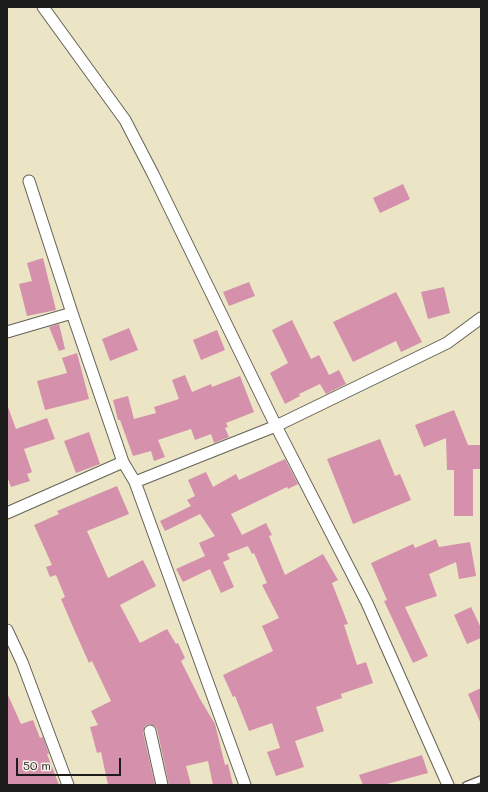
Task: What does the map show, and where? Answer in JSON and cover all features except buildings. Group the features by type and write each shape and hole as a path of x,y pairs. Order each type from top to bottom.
{"street":[{"path":"43,7 125,120 153,174 276,426 367,603 448,785"},
{"path":"29,181 123,462 135,482 245,785"},
{"path":"7,332 72,313"},
{"path":"135,482 276,426 447,343 481,318"},
{"path":"7,513 123,462"},
{"path":"7,630 22,662 68,785"},
{"path":"150,731 162,785"}],"lane":[{"path":"466,785 481,780"}]}
